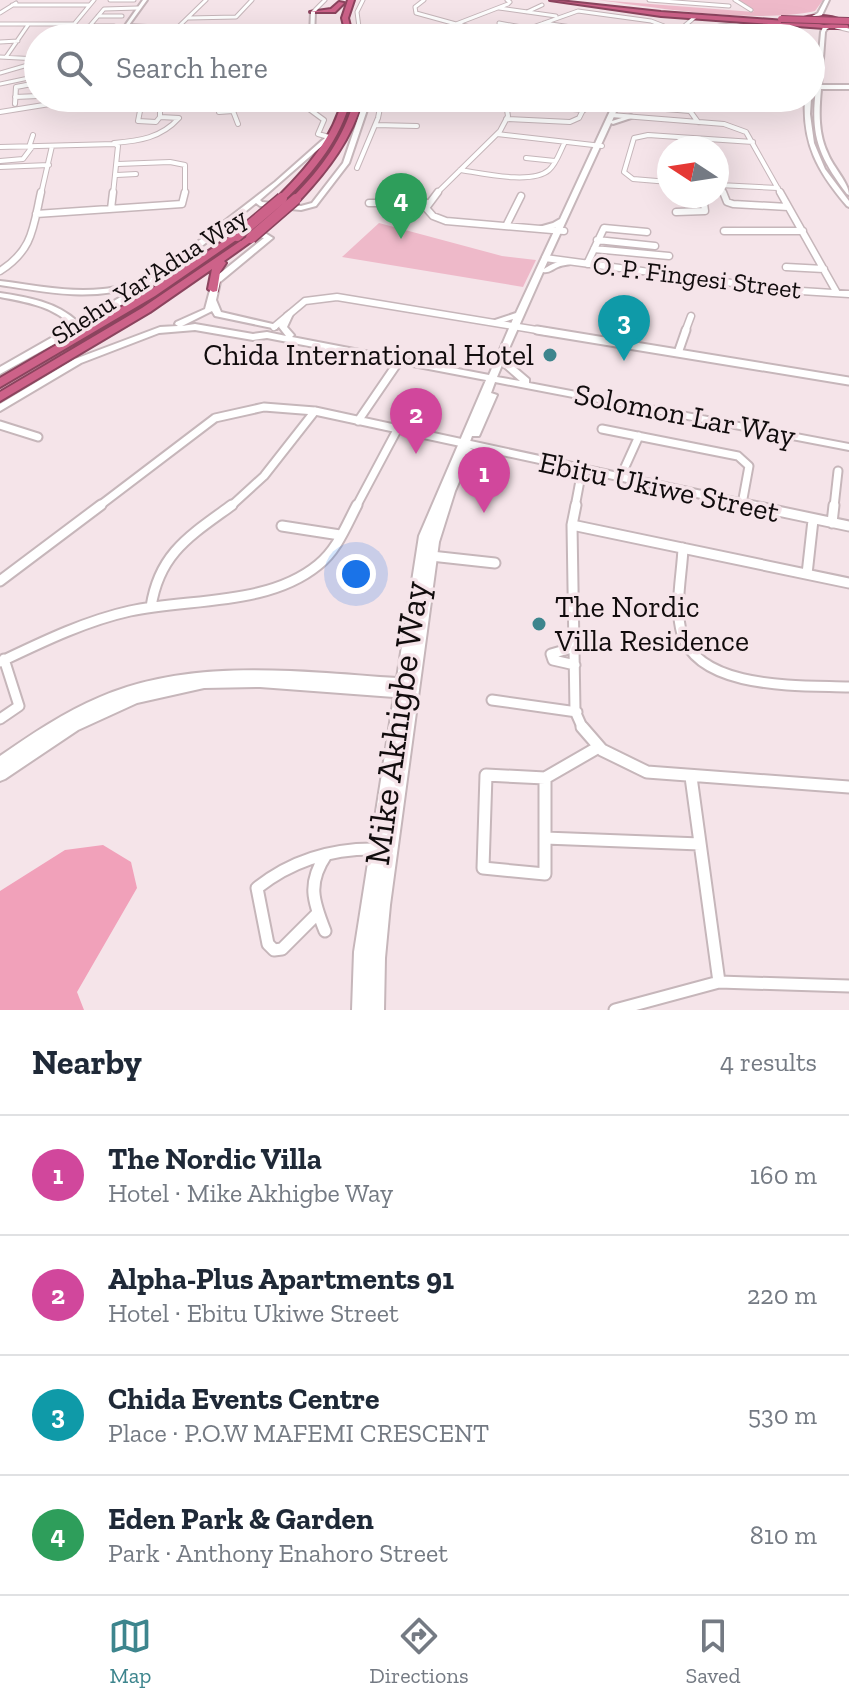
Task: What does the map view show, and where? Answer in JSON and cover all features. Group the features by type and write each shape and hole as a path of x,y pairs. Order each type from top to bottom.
{"highway":[{"path":"348,24 345,18 351,0"},
{"path":"553,0 695,17 811,21 832,18 849,24"},
{"path":"565,0 647,6 661,14"},
{"path":"580,0 849,24"},
{"path":"591,0 822,24"},
{"path":"313,12 333,11 342,1"},
{"path":"313,12 331,13 336,20 342,1"},
{"path":"616,5 647,6"},
{"path":"782,20 824,10 849,24"},
{"path":"345,18 351,24"},
{"path":"832,18 844,23 834,27"},
{"path":"782,20 795,24"},
{"path":"825,25 834,27 849,24"},
{"path":"825,34 849,24"},
{"name":"Shehu Yar'Adua Way","path":"0,383 81,336 172,294 237,242 318,160 338,127 343,112"},
{"name":"Shehu Yar'Adua Way","path":"237,242 251,238 296,199 339,147 355,112"},
{"path":"329,137 338,127"},
{"path":"339,147 360,130"},
{"path":"212,294 217,268 237,242"},
{"path":"2,370 81,336"},
{"path":"22,395 81,336"},
{"name":"Shehu Yar'Adua Way","path":"0,397 81,336"}],"street":[{"path":"0,13 20,0"},
{"path":"54,6 58,0"},
{"path":"74,24 94,0"},
{"path":"107,3 134,0"},
{"path":"182,24 206,0"},
{"path":"226,24 252,0"},
{"path":"313,24 313,12 325,0"},
{"path":"359,24 357,12 363,0"},
{"path":"424,0 414,9 416,13 460,24 501,8 510,2 507,0"},
{"path":"720,0 735,10"},
{"path":"735,0 751,10"},
{"path":"814,24 811,21 824,10 829,0"},
{"path":"107,3 141,4"},
{"path":"92,24 105,9 141,4"},
{"path":"127,24 141,4"},
{"path":"12,5 89,5"},
{"path":"527,12 542,5"},
{"path":"647,6 729,6"},
{"path":"501,8 555,16 578,11 654,24"},
{"path":"824,10 825,16 832,18"},
{"path":"100,14 124,14"},
{"path":"593,20 603,14"},
{"path":"545,24 555,16"},
{"path":"687,24 695,17"},
{"path":"189,18 232,19"},
{"path":"195,23 201,18"},
{"path":"232,19 234,24"},
{"path":"499,23 504,24"},
{"path":"0,24 24,25"},
{"path":"825,29 834,27"},
{"path":"3,57 24,31"},
{"path":"0,42 18,41"},
{"path":"3,57 24,59"},
{"path":"0,73 24,65"},
{"path":"0,84 24,79"},
{"path":"15,104 16,87 24,86"},
{"path":"15,97 24,97"},
{"path":"0,112 24,109"},
{"path":"140,112 138,121 156,122 160,112"},
{"path":"233,112 238,124"},
{"path":"313,112 324,120 318,134 329,137"},
{"path":"256,199 260,204 297,208 314,205 346,163 364,112"},
{"path":"357,168 358,158 379,112"},
{"path":"369,203 427,203 497,134 506,119 506,112"},
{"path":"506,119 570,122 579,118 583,112"},
{"path":"562,231 564,219 616,112"},
{"path":"691,112 698,122"},
{"path":"808,112 807,127 815,156 849,205"},
{"path":"815,112 821,148 849,193"},
{"path":"614,116 731,125 745,131 837,293"},
{"path":"614,116 631,117"},
{"path":"0,147 113,143 157,136 179,119 160,117"},
{"path":"375,125 417,126"},
{"path":"497,134 598,146"},
{"path":"0,161 23,159 33,135"},
{"path":"657,182 644,181 627,176 624,172 632,142 644,135 661,136"},
{"path":"0,295 39,303 67,315 81,336 144,283 170,268 216,232 329,137"},
{"path":"729,141 753,142"},
{"path":"738,141 753,142"},
{"path":"111,209 118,164 118,146 113,143"},
{"path":"460,169 528,177 545,173 564,144"},
{"path":"583,144 598,146"},
{"path":"0,271 25,252 52,146"},
{"path":"504,359 509,338 518,326 519,315 562,231 598,146"},
{"path":"526,158 555,161"},
{"path":"36,214 182,204 185,197 185,165 118,164"},
{"path":"0,167 49,165"},
{"path":"460,169 470,171"},
{"path":"117,175 136,174"},
{"path":"729,186 778,188"},
{"path":"765,187 778,188"},
{"path":"507,224 521,196"},
{"path":"427,203 429,213 446,221 562,231"},
{"path":"729,203 788,207"},
{"path":"676,212 705,211 705,208"},
{"path":"536,229 555,225 564,219"},
{"path":"587,264 604,228 647,232"},
{"path":"0,408 86,358 209,310 219,277 259,250 269,238 228,229 216,232"},
{"path":"536,229 548,234 560,255 575,262"},
{"path":"724,231 803,231"},
{"path":"597,240 655,246"},
{"path":"594,249 669,256"},
{"path":"466,445 518,326 546,271 548,258"},
{"name":"O. P. Fingesi Street","path":"548,258 849,293"},
{"path":"546,271 557,264 575,262"},
{"path":"786,267 824,269"},
{"path":"811,268 824,269"},
{"path":"0,283 67,294 102,294 144,283"},
{"path":"823,292 833,286"},
{"path":"833,286 849,293"},
{"name":"Solomon Lar Way","path":"212,294 218,314 256,324 272,332 399,361 472,373"},
{"path":"272,332 305,301 337,297 849,381"},
{"path":"289,314 283,327 290,335"},
{"path":"493,322 519,315"},
{"path":"678,353 691,316"},
{"path":"493,322 509,338"},
{"name":"Solomon Lar Way","path":"157,331 195,327 253,337 272,332 472,373 494,381 523,382 849,444"},
{"path":"472,373 504,359"},
{"path":"504,359 523,382"},
{"path":"358,421 399,361"},
{"name":"Ebitu Ukiwe Street","path":"0,581 215,418 241,408 266,405 315,411 849,526"},
{"path":"151,607 151,589 162,563 253,488 315,411"},
{"path":"0,425 38,437"},
{"path":"602,429 738,456 749,466 742,504"},
{"path":"0,719 19,706 2,660 75,629 151,607 278,587 311,572 329,557 397,430"},
{"path":"620,478 639,436"},
{"name":"Mike Akhigbe Way","path":"361,1010 363,952 406,688 431,556 466,445"},
{"name":"Mike Akhigbe Way","path":"375,1010 376,958 425,536 466,445"},
{"path":"582,470 572,525 577,712 578,723 597,748 616,762 647,772 849,787"},
{"path":"832,523 838,471"},
{"path":"807,574 813,520"},
{"path":"572,525 849,583"},
{"path":"282,526 340,535"},
{"path":"683,548 682,635 689,649 702,662 717,672 749,680 849,687"},
{"path":"431,556 495,563"},
{"path":"575,647 551,654 554,661 575,665"},
{"path":"0,764 68,719 99,704 131,691 205,675 262,674 406,688"},
{"path":"0,775 73,726 134,699 166,691 204,683 260,682 406,688"},
{"path":"492,700 577,712"},
{"path":"545,778 545,874 483,868 486,775 545,778 597,748"},
{"path":"691,777 719,982"},
{"path":"545,838 700,844"},
{"path":"318,913 282,949 274,950 268,944 256,893 263,882 282,870 352,848 378,849"},
{"path":"325,931 311,898 310,883 327,855"},
{"path":"615,1010 719,982 849,986"}],"shaded area":[{"path":"598,0 754,12 739,0 823,0 815,11 765,16 707,13"},
{"path":"379,223 502,256 536,260 523,287 342,257"},
{"path":"103,845 131,862 137,888 77,992 84,1010 0,1010 0,891 65,850"}],"place":[{"name":"Eden Park & Garden","path":"401,239"},
{"name":"Chida International Hotel","path":"550,355"},
{"name":"Chida Events Centre","path":"624,361"},
{"name":"Alpha-Plus Apartments 91","path":"416,454"},
{"name":"The Nordic Villa","path":"484,513"},
{"name":"The Nordic Villa Residence","path":"539,624"}]}
